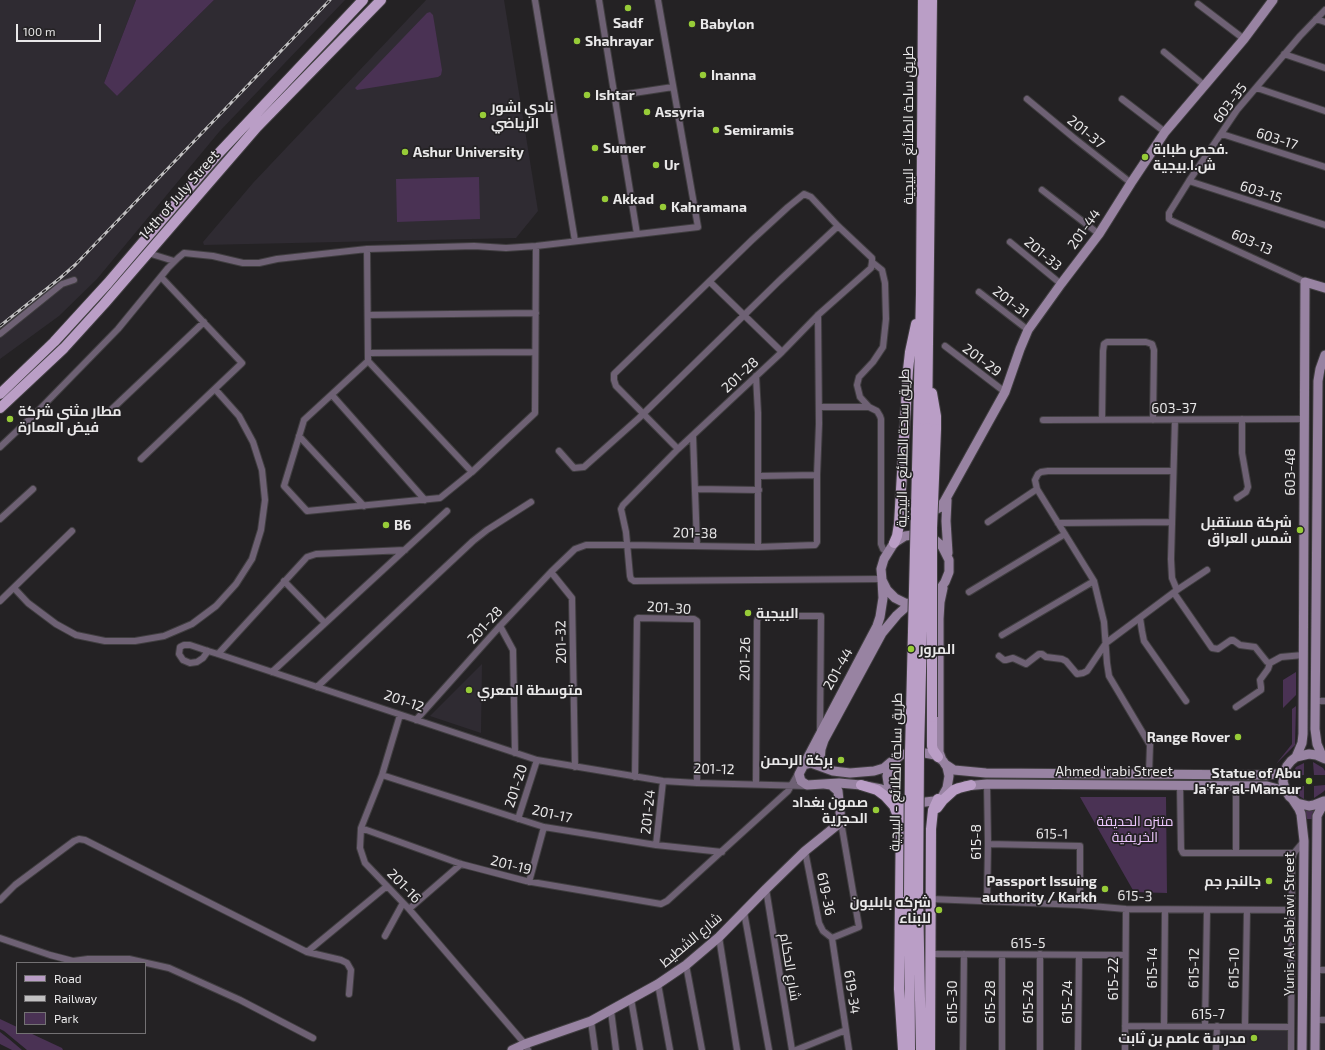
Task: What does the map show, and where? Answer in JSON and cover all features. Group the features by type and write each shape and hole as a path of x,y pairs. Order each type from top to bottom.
{"main road":[{"name":"14th of July Street","path":"0,394 54,342 111,280 218,154 363,0"},
{"name":"14th of July Street","path":"0,408 64,348 257,127 381,0"},
{"name":"طريق ساحة الطلائع - البيجية","path":"923,0 921,294 927,429"},
{"name":"طريق ساحة الطلائع - البيجية","path":"913,897 919,745 927,429 932,0"},
{"name":"201-44","path":"917,534 925,531 928,515 941,507 950,493 1005,392 1028,330 1099,234 1165,132 1244,39 1273,0"},
{"name":"603-13","path":"1305,282 1325,288"},
{"name":"603-48","path":"1284,773 1291,761 1296,757 1301,748 1303,739 1305,282"},
{"path":"916,604 905,603 895,598 887,590 882,579 882,564 887,552 894,543 900,524 909,359 921,294"},
{"name":"603-48","path":"1324,759 1316,737 1315,701 1317,565 1321,542 1318,399 1322,381 1320,369 1325,355"},
{"path":"1304,399 1318,399"},
{"path":"927,429 932,528 932,746 933,750 942,760"},
{"name":"201-44","path":"949,560 946,506 950,493"},
{"path":"894,543 905,536 917,534 930,536 945,550 949,560 948,572 941,597 939,619 939,755 949,771 949,781 947,788 933,810 931,829 930,1050"},
{"path":"1304,566 1317,565"},
{"name":"201-44","path":"801,769 878,626 883,598 882,579"},
{"path":"832,771 824,766 820,759 824,740 882,633 901,611 906,607 927,602 941,589 945,582"},
{"path":"939,739 943,752 951,763 962,770 972,772"},
{"path":"811,786 804,784 801,781 799,774 804,765 811,763 832,771 850,774 874,771 884,768 901,755 912,752 932,754 942,760"},
{"path":"1296,757 1309,754 1316,755 1324,759"},
{"path":"895,759 889,768 887,781 889,789 901,804 902,811 899,989 902,1050"},
{"name":"Ahmed 'rabi Street","path":"942,760 954,770 972,772 1267,775 1284,773"},
{"path":"1284,773 1283,782 1286,791"},
{"path":"824,784 834,787 839,794 841,822"},
{"name":"201-12","path":"811,786 824,784 857,784 887,791 898,799"},
{"path":"839,799 842,788 845,786 857,784 877,790 892,803 899,818 901,837"},
{"name":"Ahmed 'rabi Street","path":"941,797 947,790 953,787 987,784 1267,786 1286,791"},
{"path":"931,829 934,815 943,800 959,788 971,785"},
{"name":"Yunis Al Sab'awi Street","path":"1286,791 1301,814 1304,841 1302,1050"},
{"path":"898,799 917,803 931,802 941,797"},
{"path":"1293,800 1297,803 1309,806 1325,801"},
{"name":"Yunis Al Sab'awi Street","path":"1315,1050 1315,1020 1320,970 1317,816 1325,801"},
{"name":"شارع الشطيط","path":"512,1050 527,1047 591,1021 658,984 686,965 719,937 805,851 841,822"},
{"path":"910,1050 913,897"},
{"path":"913,897 921,1050"}],"street":[{"path":"535,0 575,242"},
{"path":"599,0 636,234"},
{"path":"0,447 35,414 118,329 174,261 184,253 213,256 243,263 259,263 277,259 367,249 474,246 506,248 536,246 698,227 658,0"},
{"path":"1198,4 1244,39"},
{"name":"603-35","path":"1169,219 1169,213 1237,110 1284,54 1325,10"},
{"path":"1316,19 1325,22"},
{"path":"1164,52 1204,85"},
{"path":"1284,54 1325,68"},
{"path":"614,96 673,87"},
{"path":"1257,88 1325,111"},
{"name":"201-37","path":"1027,99 1131,183"},
{"path":"1122,99 1165,132"},
{"name":"603-17","path":"1222,134 1325,168"},
{"name":"603-15","path":"1189,181 1325,225"},
{"path":"1042,190 1099,234"},
{"path":"678,449 616,386 614,374 788,207 804,194 811,197 838,226 872,258 872,262 882,270 885,283 886,319 884,347 859,377 857,385 860,397 869,407 876,411 881,419 881,544 883,549 887,552"},
{"name":"603-13","path":"1169,219 1305,282"},
{"path":"559,451 574,468 584,466 644,413 838,226"},
{"name":"201-33","path":"1010,242 1061,284"},
{"path":"368,361 304,420 284,486 307,511 440,498 472,472 535,414 536,246"},
{"path":"367,249 368,361 472,472"},
{"path":"148,253 174,261"},
{"name":"201-28","path":"627,544 626,528 621,509 623,504 678,449 782,352 818,315 871,268 872,262"},
{"path":"141,460 242,363 161,277"},
{"path":"0,334 62,284 74,280"},
{"path":"710,282 782,352"},
{"name":"201-31","path":"979,292 1028,330"},
{"path":"368,315 536,313"},
{"path":"759,476 817,475 819,407 818,315"},
{"path":"112,409 204,322"},
{"path":"1102,420 1103,346 1107,342 1138,342 1152,344 1154,350 1153,420"},
{"name":"201-29","path":"945,346 1005,392"},
{"path":"368,353 536,352"},
{"path":"756,376 758,396 759,476 758,547"},
{"path":"14,588 28,603 56,624 76,634 105,641 135,642 164,636 192,624 216,606 236,584 252,558 261,530 265,500 262,470 253,442 238,416 215,389"},
{"path":"332,395 425,500"},
{"path":"819,407 869,407"},
{"path":"1237,498 1246,492 1248,487 1242,453 1242,419"},
{"name":"603-37","path":"1043,420 1304,419"},
{"path":"1174,420 1171,569 1175,592 1212,648 1218,649 1234,640 1240,645 1254,647 1267,662 1270,663"},
{"path":"299,436 364,506"},
{"path":"693,436 697,545"},
{"path":"1149,774 1150,745 1109,676 1104,622 1094,581 1035,484 1036,477 1043,471 1173,470"},
{"name":"201-38","path":"575,549 586,545 627,544 758,547 815,545 817,542 817,475"},
{"path":"0,519 33,489"},
{"path":"988,522 1037,489"},
{"path":"694,490 759,490"},
{"path":"317,687 473,541 487,530 531,502"},
{"path":"272,672 447,511"},
{"path":"1058,523 1172,522"},
{"path":"0,601 72,531"},
{"path":"969,592 1065,534"},
{"path":"627,544 630,576 634,581 882,579"},
{"name":"201-28","path":"416,720 500,626 575,549"},
{"path":"218,654 284,581 304,560 311,555 404,550"},
{"path":"999,656 1004,660 1013,658 1026,664 1039,654 1042,654 1046,657 1066,661 1077,674 1086,671 1106,643 1207,570"},
{"name":"201-32","path":"551,572 572,598 575,767"},
{"path":"284,581 325,623"},
{"path":"1002,635 1094,581"},
{"name":"201-26","path":"756,784 757,621 760,616 821,616 820,733"},
{"path":"1140,618 1144,641 1186,701"},
{"name":"201-30","path":"635,777 637,619 694,619 696,621 697,783"},
{"path":"500,626 513,650 515,753"},
{"name":"201-12","path":"208,651 537,760 663,781 811,786"},
{"path":"1236,707 1260,690 1262,687 1260,680 1268,669 1270,663 1281,657 1303,655"},
{"path":"1315,701 1325,701"},
{"name":"201-16","path":"400,715 382,775 361,828 360,848 365,863 409,909 527,1047"},
{"name":"201-20","path":"518,819 537,760"},
{"path":"722,852 788,791 801,769"},
{"name":"201-17","path":"382,775 544,827 656,845 722,852"},
{"name":"201-24","path":"656,845 663,781"},
{"name":"615-8","path":"987,784 987,900"},
{"path":"1180,786 1181,849 1183,853 1294,852"},
{"path":"1236,786 1236,853"},
{"path":"832,938 859,927 841,822"},
{"path":"529,882 544,827"},
{"name":"201-19","path":"361,828 461,864 529,882 661,904 667,901 722,852"},
{"path":"0,900 16,885 74,841 80,839 85,840 307,952 347,963 351,970 349,994"},
{"path":"1291,1050 1292,860 1294,852 1304,841"},
{"name":"615-1","path":"988,844 1080,846 1080,905"},
{"name":"619-36","path":"805,851 819,923 823,931 832,938"},
{"path":"409,909 461,864"},
{"path":"307,952 387,886"},
{"name":"شارع الحكام","path":"766,889 792,1050"},
{"name":"615-3","path":"930,899 987,900 1126,909 1292,910"},
{"path":"385,936 403,903"},
{"name":"615-22","path":"1125,1050 1126,909"},
{"name":"615-14","path":"1164,1026 1165,910"},
{"name":"615-12","path":"1205,1026 1207,910"},
{"name":"615-10","path":"1245,1026 1247,910"},
{"path":"744,912 769,1050"},
{"path":"719,937 737,1050"},
{"path":"0,938 73,961 88,959 129,959 142,962"},
{"name":"619-34","path":"832,938 849,1050"},
{"name":"615-5","path":"930,954 1125,955"},
{"name":"615-30","path":"963,1050 964,954"},
{"name":"615-26","path":"1040,954 1040,1050"},
{"name":"615-24","path":"1078,1050 1079,954"},
{"name":"615-28","path":"1002,955 1002,1050"},
{"path":"146,963 169,968 240,1000 313,1038"},
{"path":"686,965 702,1050"},
{"path":"658,984 670,1050"},
{"path":"631,999 640,1050"},
{"path":"611,1011 616,1050"},
{"path":"1315,1020 1325,1020"},
{"path":"591,1021 595,1050"},
{"name":"615-7","path":"1125,1026 1291,1027"},
{"path":"1216,1050 1217,1026"},
{"path":"796,1050 846,1030"}],"shaded area":[{"path":"0,0 136,0 104,83 117,96 214,0 345,0 219,132 97,279 59,316 0,359"},
{"name":"Ashur University","path":"426,0 504,0 538,211 516,238 204,245 203,242 253,183"},
{"name":"متوسطة المعري","path":"482,664 481,733 430,716"},
{"name":"مدرسة عاصم بن ثابت","path":"1217,1026 1291,1027 1291,1050 1216,1050"}],"green space":[{"path":"136,0 214,0 117,96 104,83"},
{"path":"430,12 433,15 442,70 441,75 438,77 357,90 355,88 427,13"},
{"path":"479,177 480,219 397,222 396,179"},
{"path":"1296,672 1296,695 1283,708 1283,680"},
{"path":"1296,706 1295,745 1276,764 1292,744 1292,709"},
{"path":"1313,762 1323,768 1325,775 1314,775"},
{"path":"1304,763 1304,775 1291,776 1296,767"},
{"path":"1325,785 1325,790 1314,798 1314,786"},
{"path":"1291,786 1304,786 1304,799 1296,794"},
{"name":"متنزه الحديقة الخريفية","path":"1080,797 1166,797 1167,893 1134,892"},
{"path":"1303,809 1315,809 1312,819 1306,819"},
{"path":"0,1019 16,1027 16,1034 32,1034 62,1048 63,1050 27,1050 0,1029"},
{"path":"0,1032 22,1050 12,1050 0,1044"}],"railway":[{"path":"0,326 75,265 330,0"}],"place":[{"name":"Sadf","path":"628,8"},
{"name":"Babylon","path":"692,24"},
{"name":"Shahrayar","path":"577,41"},
{"name":"Inanna","path":"703,75"},
{"name":"Ishtar","path":"587,95"},
{"name":"Assyria","path":"647,112"},
{"name":"نادي اشور الرياضي","path":"483,115"},
{"name":"Semiramis","path":"716,130"},
{"name":"Sumer","path":"595,148"},
{"name":"Ashur University","path":"405,152"},
{"name":"فحص طبابة. ش.ا.بيجية","path":"1145,157"},
{"name":"Ur","path":"656,165"},
{"name":"Akkad","path":"605,199"},
{"name":"Kahramana","path":"663,207"},
{"name":"مطار مثنى شركة فيض العمارة","path":"10,419"},
{"name":"B6","path":"386,525"},
{"name":"شركة مستقبل شمس العراق","path":"1300,530"},
{"name":"البيجية","path":"748,613"},
{"name":"المرور","path":"911,649"},
{"name":"متوسطة المعري","path":"469,690"},
{"name":"Range Rover","path":"1238,737"},
{"name":"بركة الرحمن","path":"841,760"},
{"name":"Statue of Abu Ja'far al-Mansur","path":"1309,781"},
{"name":"صمون بغداد الحجرية","path":"876,810"},
{"name":"جالنجر جم","path":"1269,881"},
{"name":"Passport Issuing authority / Karkh","path":"1105,889"},
{"name":"شركه بابليون للبناء","path":"939,910"},
{"name":"مدرسة عاصم بن ثابت","path":"1254,1038"}]}
